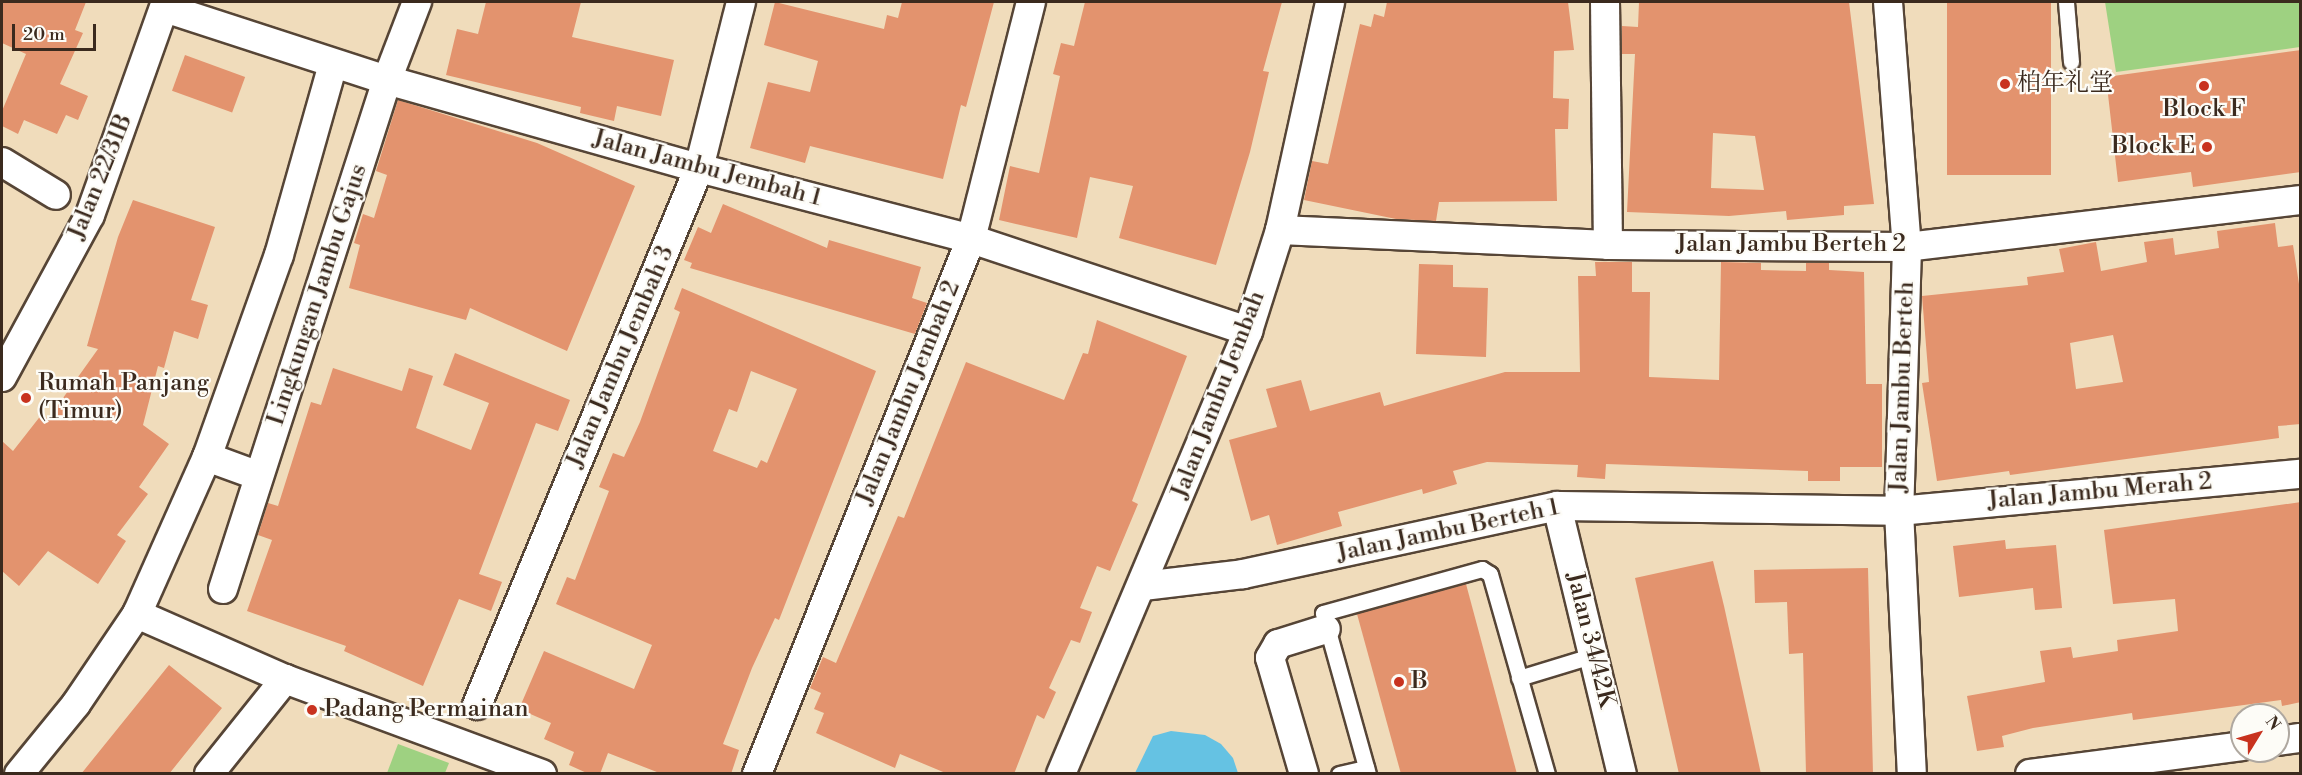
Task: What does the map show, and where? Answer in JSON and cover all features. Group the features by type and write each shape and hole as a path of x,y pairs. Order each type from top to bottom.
{"street":[{"name":"Lingkungan Jambu Gajus","path":"223,589 387,80 417,2"},
{"name":"Jalan Jambu Jembah 3","path":"477,705 699,168 741,2"},
{"name":"Jalan Jambu Jembah 2","path":"757,774 971,239 1031,2"},
{"name":"Jalan Jambu Jembah","path":"1061,774 1143,586 1248,331 1280,230 1330,2"},
{"path":"1605,2 1608,245"},
{"name":"Jalan Jambu Berteh","path":"1888,2 1907,247 1899,511 1912,774"},
{"name":"Jalan Jambu Jembah 1","path":"166,5 333,64 699,168 971,239 1248,331"},
{"name":"Jalan 22/31B","path":"2,377 90,215 166,5"},
{"path":"19,774 76,704 137,614 207,457 279,255 333,64"},
{"path":"2,162 56,195"},
{"name":"Jalan Jambu Berteh 2","path":"1280,230 1608,245 1907,247 2301,200"},
{"path":"207,457 260,476"},
{"name":"Jalan Jambu Merah 2","path":"1899,511 2301,474"},
{"name":"Jalan Jambu Berteh 1","path":"1143,586 1243,574 1557,506 1899,511"},
{"name":"Jalan 34/42K","path":"1557,506 1622,774"},
{"path":"137,614 488,764 542,774"},
{"path":"1304,774 1270,658 1278,645 1326,629"},
{"path":"209,774 285,679"},
{"path":"2030,774 2230,748"}],"lane":[{"path":"2066,2 2072,63"},
{"path":"1339,774 1367,771 1323,618 1327,610 1482,568 1490,574 1547,774"},
{"path":"1519,678 1594,655"}],"green space":[{"path":"2105,2 2300,2 2300,47 2116,72"},
{"path":"398,744 449,763 445,773 387,773"}],"water":[{"path":"1171,731 1205,735 1221,744 1233,758 1238,773 1135,773 1153,736"}],"building":[{"path":"2,2 86,2 75,30 83,33 60,84 88,96 78,120 66,115 57,134 24,120 18,134 2,126 2,111 26,54 2,43"},
{"path":"486,2 581,2 572,37 674,60 661,116 617,106 614,121 580,113 581,107 446,75 457,29 478,34"},
{"path":"775,2 884,29 887,15 898,18 902,2 994,2 966,107 961,105 943,179 810,146 805,163 750,148 768,82 810,92 818,61 764,45"},
{"path":"1085,2 1282,2 1263,71 1269,72 1250,152 1216,265 1119,238 1133,186 1090,177 1077,238 999,220 1010,166 1039,173 1060,76 1053,74 1061,43 1074,46"},
{"path":"1387,2 1568,2 1574,50 1554,51 1553,98 1569,99 1568,129 1555,129 1557,201 1439,202 1436,221 1396,219 1304,200 1312,161 1328,164 1360,24 1371,27 1374,14 1384,17"},
{"path":"1639,2 1849,2 1874,204 1844,206 1844,215 1787,220 1786,211 1729,216 1627,212 1635,54 1622,54 1622,26 1638,27","holes":["1713,133 1755,136 1764,190 1711,188"]},
{"name":"柏年礼堂","path":"1947,2 2051,2 2051,175 1947,175"},
{"path":"2301,50 2301,172 2193,187 2191,172 2118,182 2106,77"},
{"path":"185,55 245,77 232,113 172,91"},
{"path":"398,100 537,143 635,186 567,351 470,308 466,320 349,288 360,245 354,243 363,214 374,218 387,175 376,171"},
{"path":"133,200 215,227 191,300 208,305 198,339 174,331 164,368 158,366 143,425 169,444 139,487 148,494 117,535 126,541 98,584 48,551 19,586 2,571 2,441 13,451 42,414 48,419 98,349 87,346 118,237"},
{"path":"723,204 827,248 829,240 921,267 912,298 927,303 915,334 690,268 692,263 684,260 698,227 711,233"},
{"path":"2275,223 2278,247 2293,245 2301,297 2301,424 2278,426 2279,438 2010,475 2009,471 1937,481 1922,383 1929,382 1922,296 2028,285 2027,277 2064,272 2059,249 2096,242 2101,271 2147,262 2144,242 2173,238 2175,255 2219,248 2217,231","holes":["2113,335 2123,382 2076,389 2070,343"]},
{"path":"1595,262 1632,262 1632,292 1650,292 1649,377 1719,380 1721,262 1761,263 1761,270 1806,271 1806,263 1829,263 1829,270 1864,272 1866,384 1882,384 1882,467 1840,467 1840,481 1808,481 1808,471 1606,464 1605,479 1577,477 1578,465 1487,462 1453,471 1457,484 1423,494 1422,489 1338,512 1342,526 1277,545 1269,515 1251,521 1229,440 1277,427 1266,389 1301,380 1310,411 1380,392 1384,406 1505,372 1580,372 1578,276 1596,276"},
{"path":"1419,264 1453,265 1453,287 1488,288 1486,357 1416,354"},
{"path":"682,288 876,371 779,620 775,618 752,668 723,744 739,750 731,774 662,774 608,753 600,774 589,774 569,765 574,752 544,739 551,723 519,709 544,651 634,689 652,645 556,604 567,577 575,580 609,491 599,487 613,453 624,457 640,422 680,312 674,309","holes":["751,371 797,389 767,463 761,460 757,468 713,451 729,409 737,412"]},
{"path":"1097,320 1187,356 1132,501 1138,504 1110,571 1097,566 1080,608 1092,612 1080,643 1071,640 1049,688 1056,692 1044,719 1037,715 1014,774 948,774 900,754 895,768 816,733 824,713 814,709 821,693 810,688 823,657 836,663 898,516 904,518 966,362 1064,400 1083,353 1088,354"},
{"path":"455,353 570,400 558,431 536,423 479,574 502,582 491,611 459,599 423,686 344,651 346,646 247,611 272,540 258,535 268,503 278,506 311,402 321,405 333,368 402,391 409,368 433,376 416,428 471,450 489,403 443,385"},
{"path":"2301,502 2301,702 2290,704 2282,703 2281,700 2230,703 2230,707 2133,720 2132,713 2033,728 2002,736 2004,747 1977,751 1967,696 2045,682 2040,651 2071,647 2073,658 2118,651 2117,640 2178,631 2175,599 2113,604 2104,530"},
{"path":"2005,540 2006,549 2056,545 2062,608 2035,610 2033,588 1959,597 1953,546"},
{"path":"1713,561 1761,774 1679,774 1662,699 1635,578"},
{"path":"1868,568 1873,774 1806,774 1803,653 1789,654 1787,602 1755,603 1754,570"},
{"name":"B","path":"1466,584 1517,774 1401,774 1357,614"},
{"path":"169,665 222,708 169,774 81,774"}],"place":[{"name":"柏年礼堂","path":"2005,84"},
{"name":"Block F","path":"2204,86"},
{"name":"Block E","path":"2207,147"},
{"name":"Rumah Panjang (Timur)","path":"26,398"},
{"name":"B","path":"1399,682"},
{"name":"Padang Permainan","path":"312,710"}]}
